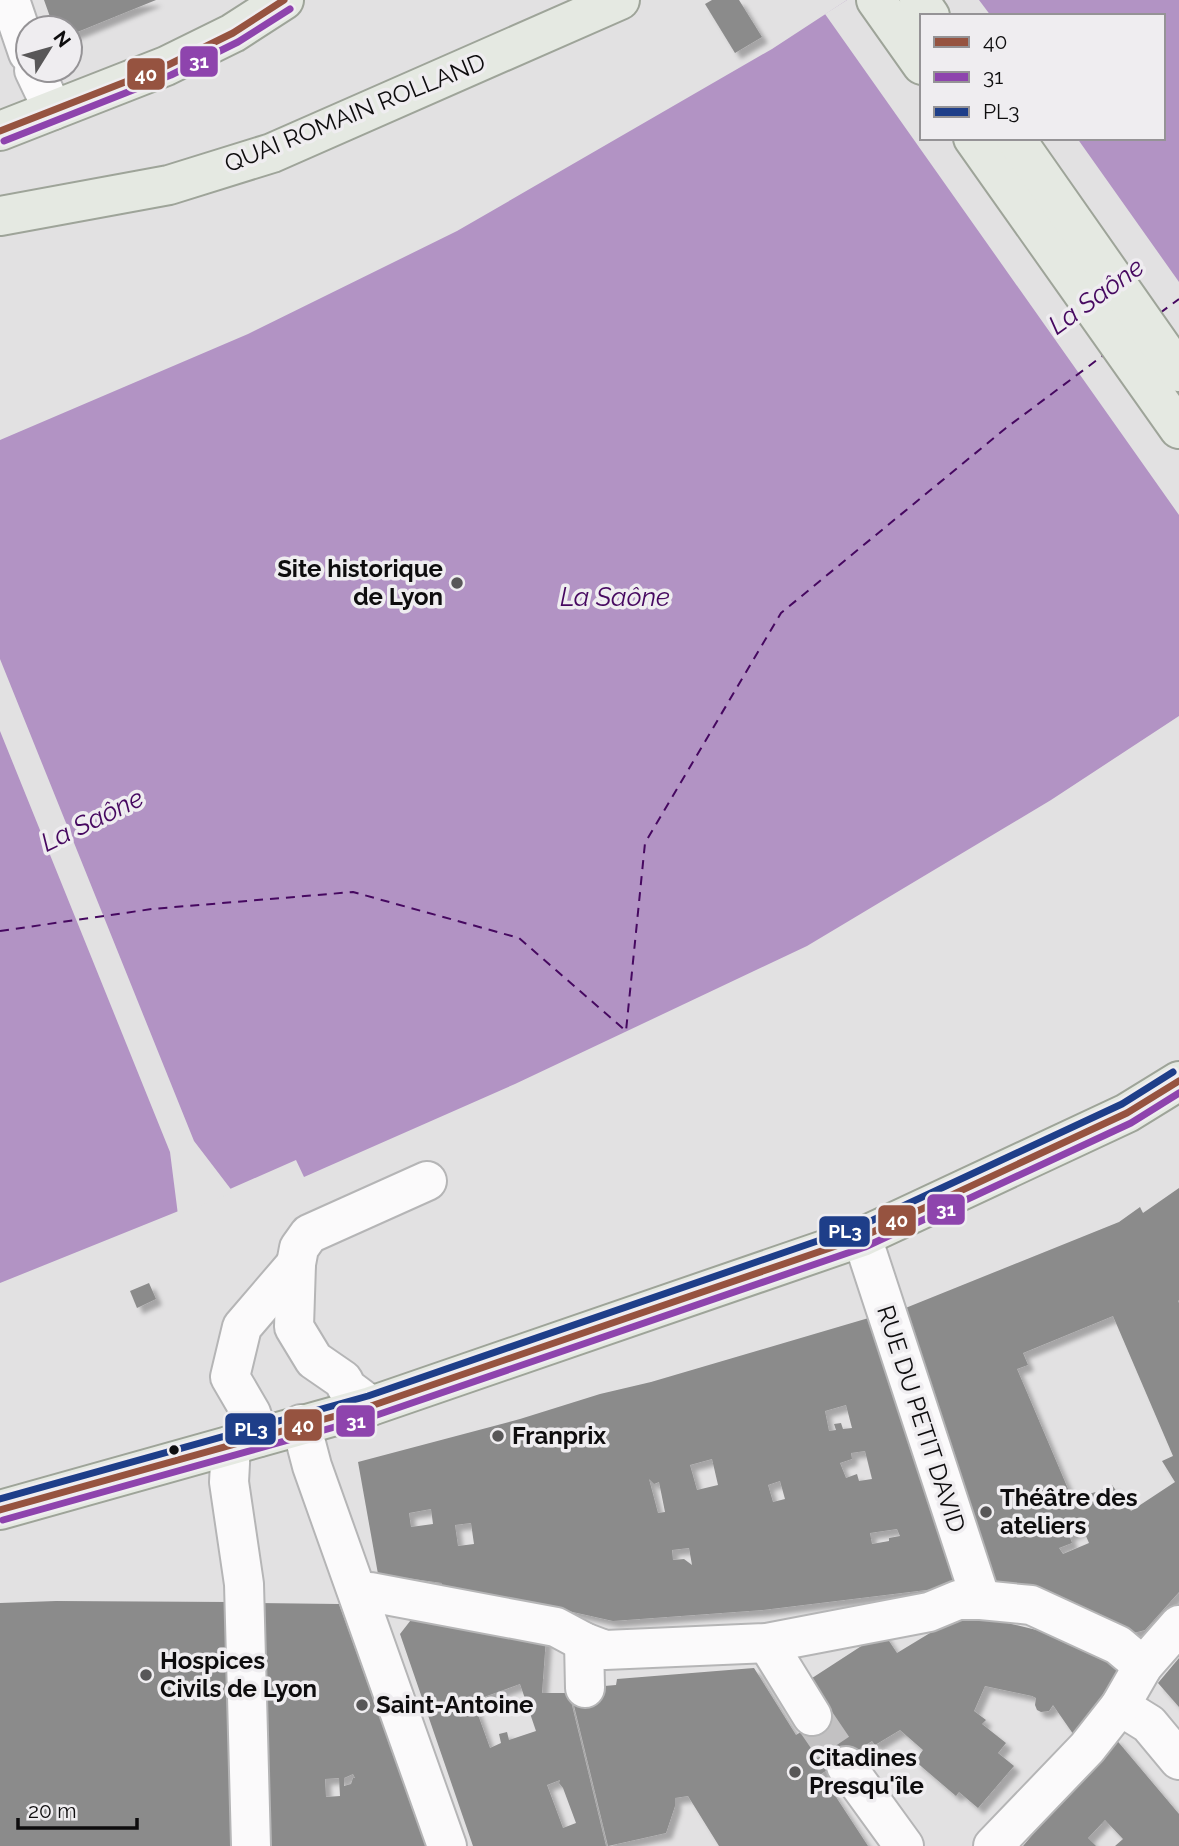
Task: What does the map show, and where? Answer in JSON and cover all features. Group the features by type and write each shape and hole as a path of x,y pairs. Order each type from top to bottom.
{"main road":[{"path":"0,131 166,66 233,33 284,0"},
{"name":"QUAI ROMAIN ROLLAND","path":"0,216 169,185 272,153 620,0"},
{"path":"876,0 920,62"},
{"path":"974,140 1179,429"},
{"path":"1016,140 1179,372"},
{"path":"0,1510 370,1406 862,1237 1127,1113 1179,1081"}],"street":[{"path":"41,84 53,110"},
{"path":"370,1406 347,1388 344,1380 314,1360 294,1328 299,1248 309,1234 427,1181"},
{"name":"RUE DU PETIT DAVID","path":"862,1237 981,1600"},
{"path":"251,1846 244,1584 229,1482 245,1441 251,1413 230,1377 242,1327 296,1264"},
{"path":"301,1424 312,1466 447,1846"},
{"path":"359,1597 370,1592 556,1627 596,1666 767,1643 929,1612 958,1601 981,1600 1031,1605 1118,1645 1143,1666"},
{"path":"993,1846 1087,1748 1120,1706 1143,1666 1179,1625"},
{"path":"767,1643 812,1716"},
{"path":"1120,1706 1149,1724 1179,1760"},
{"path":"846,1766 904,1846"}],"water":[{"name":"La Saône","path":"847,0 1179,0 1179,716 1051,800 807,946 515,1084 304,1177 296,1160 196,1204 0,1283 0,440 248,334 457,231 772,49"}],"pier":[{"path":"847,0 979,0 990,14 920,14 920,140 1078,140 1179,282 1179,515 825,14"},
{"path":"0,659 194,1141 233,1192 178,1215 170,1152 0,731"}],"building":[{"path":"44,0 156,0 84,29 84,14 49,14"},
{"path":"712,0 739,0 762,37 735,53 705,4"},
{"path":"1179,1188 1179,1592 1145,1630 1126,1635 993,1587 903,1309 1119,1222 1140,1207 1143,1213","holes":["1113,1316 1173,1456 1162,1461 1175,1482 1131,1511 1112,1485 1084,1495 1074,1503 1017,1369 1028,1365 1023,1353","1083,1529 1089,1543 1063,1554 1059,1548 1072,1543 1069,1535"]},
{"path":"149,1283 156,1299 137,1308 130,1291"},
{"path":"872,1317 959,1586 763,1610 613,1621 442,1586 442,1583 378,1574 358,1462 651,1382","holes":["846,1405 852,1428 843,1429 841,1423 834,1424 836,1430 829,1431 825,1411","865,1451 872,1479 859,1481 857,1474 846,1478 840,1463 852,1459 851,1453","712,1459 718,1485 697,1490 690,1465","649,1479 654,1484 659,1482 665,1512 658,1513","780,1481 785,1499 773,1502 768,1485","431,1509 433,1524 411,1527 409,1513","471,1523 474,1544 458,1546 455,1525","897,1529 900,1536 889,1538 889,1541 872,1544 870,1533","689,1548 692,1565 684,1559 673,1560 672,1550"]},
{"path":"229,1602 237,1846 0,1846 0,1603"},
{"path":"257,1603 339,1604 426,1846 262,1846","holes":["353,1774 355,1778 351,1784 344,1786 344,1778","339,1778 340,1796 326,1797 325,1779"]},
{"path":"959,1611 1065,1637 1121,1667 1078,1741 1053,1705 1049,1711 1041,1712 1035,1705 1036,1698 1032,1696 985,1686 974,1711 986,1720 982,1724 1006,1743 998,1753 1014,1766 978,1808 959,1792 956,1796 915,1761 923,1750 900,1730 875,1745 872,1741 821,1774 868,1846 719,1846 688,1796 675,1798 666,1833 608,1846 570,1689 616,1685 617,1679 754,1668 796,1735 828,1715 806,1682 883,1632 897,1653 958,1616"},
{"path":"414,1616 546,1638 542,1693 569,1693 606,1846 473,1846 400,1634","holes":["520,1684 536,1731 509,1740 507,1732 499,1734 501,1743 490,1748 473,1701","560,1780 576,1823 563,1828 547,1785"]},
{"path":"1179,1658 1179,1707 1158,1683"},
{"path":"1114,1737 1179,1814 1179,1846 1115,1846 1123,1839 1105,1820 1088,1838 1096,1846 1023,1846"}],"ferry route":[{"path":"1160,313 1179,299"},
{"path":"0,931 152,909 353,892 519,938 626,1031 645,843 781,613 1006,428 1105,354"}],"tunnel":[{"path":"812,1716 846,1766"}],"transit line":[{"name":"40","path":"0,131 166,66 233,33 284,0"},
{"name":"31","path":"4,141 171,75 238,42 290,9"},
{"name":"PL3","path":"0,1499 368,1396 858,1227 1122,1104 1173,1072"},
{"name":"40","path":"0,1510 371,1406 862,1237 1127,1113 1179,1081"},
{"name":"31","path":"3,1520 374,1416 865,1247 1131,1123 1179,1093"}],"place":[{"name":"Site historique de Lyon","path":"457,583"},
{"name":"Franprix","path":"498,1436"},
{"name":"Théâtre des ateliers","path":"986,1512"},
{"name":"Hospices Civils de Lyon","path":"146,1675"},
{"name":"Saint-Antoine","path":"362,1705"},
{"name":"Citadines Presqu'île","path":"795,1772"}]}
